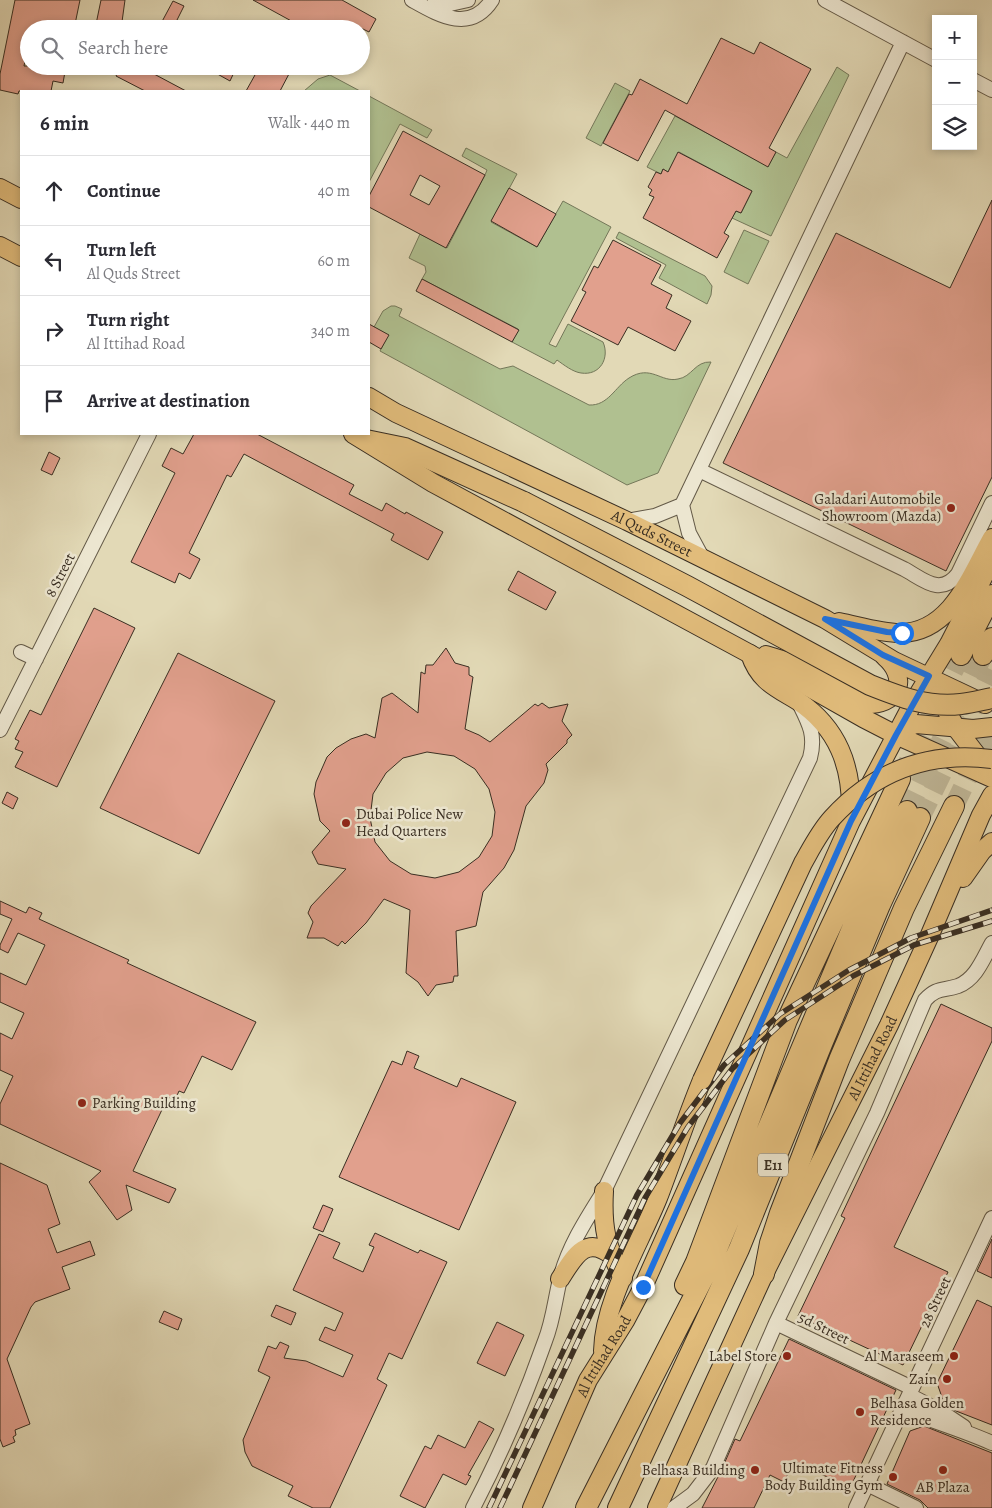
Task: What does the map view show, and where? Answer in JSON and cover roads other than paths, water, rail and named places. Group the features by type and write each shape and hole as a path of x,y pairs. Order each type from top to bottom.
{"highway":[{"path":"360,437 404,448 524,502 687,586 870,685 900,698 930,704 961,704 992,698"},
{"path":"961,655 992,595"},
{"path":"666,1351 669,1328 676,1306 700,1253 787,1020 900,779"},
{"path":"764,1274 770,1243 780,1213 839,1060 904,908 954,806"},
{"name":"E11","path":"586,1508 711,1263 862,905 913,814 880,905 739,1249 618,1508"}],"main road":[{"path":"0,188 20,198"},
{"path":"0,246 20,256"},
{"name":"Al Quds Street","path":"370,398 396,413 627,521 825,619 883,655 992,708"},
{"path":"370,408 396,413"},
{"path":"360,437 433,483 502,518 896,735 992,778"},
{"path":"825,619 894,633 916,631 931,624 941,618 954,605 992,538"},
{"name":"Al Ittihad Road","path":"532,1508 588,1380 643,1287 851,821 929,676 950,644 992,560"},
{"path":"750,654 771,656 789,662 871,704 881,704 889,700 896,691 899,681 897,671 892,663 883,655"},
{"path":"750,654 759,674 766,681 799,702 827,726 835,738 849,779 851,821"},
{"path":"929,676 956,728 976,756 992,774"},
{"path":"896,735 916,724 956,728 992,727"},
{"path":"602,1354 606,1322 657,1198 702,1080 803,863 816,840 832,818 872,784 894,771 918,762 942,758 966,756 992,759"},
{"name":"Al Ittihad Road","path":"657,1508 764,1274 889,1025 992,794"},
{"path":"929,937 968,869 992,842"},
{"path":"604,1190 606,1240 611,1255 623,1278"},
{"path":"560,1279 581,1250 596,1246 603,1248 611,1255"}],"street":[{"path":"412,0 443,17 453,19 474,16 492,0"},
{"path":"435,0 450,4 468,0"},
{"path":"824,0 932,58"},
{"path":"703,559 689,533 682,505 903,42"},
{"path":"977,82 992,90"},
{"name":"8 Street","path":"0,730 148,435"},
{"path":"699,470 904,568 933,585 948,584 954,580 992,503"},
{"path":"627,521 655,516 682,505"},
{"path":"21,652 36,658"},
{"path":"473,1508 500,1454 539,1357 550,1326 565,1264 581,1229 604,1190 810,758 813,739 811,729 799,702"},
{"path":"674,1508 693,1494 713,1468 776,1323 877,1113 926,1000 937,990 957,986 968,980 977,971 992,943"},
{"name":"28 Street","path":"856,1508 992,1218"},
{"name":"5d Street","path":"776,1323 910,1391 972,1434"},
{"name":"5d Street","path":"902,1409 992,1443"},
{"path":"867,1484 916,1508"}],"tunnel":[{"path":"900,779 961,655"},
{"path":"907,811 983,655"},
{"path":"920,818 992,670"},
{"path":"954,806 992,727"}],"railway":[{"path":"489,1508 637,1195 680,1123 724,1065 780,1014 849,970 911,938 992,910"},
{"path":"500,1508 645,1198 688,1127 732,1069 785,1020 853,976 914,945 992,921"}],"place":[{"name":"Galadari Automobile Showroom (Mazda)","path":"951,508"},
{"name":"Dubai Police New Head Quarters","path":"346,823"},
{"name":"Parking Building","path":"82,1103"},
{"name":"Label Store","path":"787,1356"},
{"name":"Al Maraseem","path":"954,1356"},
{"name":"Zain","path":"947,1379"},
{"name":"Belhasa Golden Residence","path":"860,1412"},
{"name":"Belhasa Building","path":"755,1470"},
{"name":"AB Plaza","path":"943,1470"},
{"name":"Ultimate Fitness Body Building Gym","path":"893,1477"}]}
